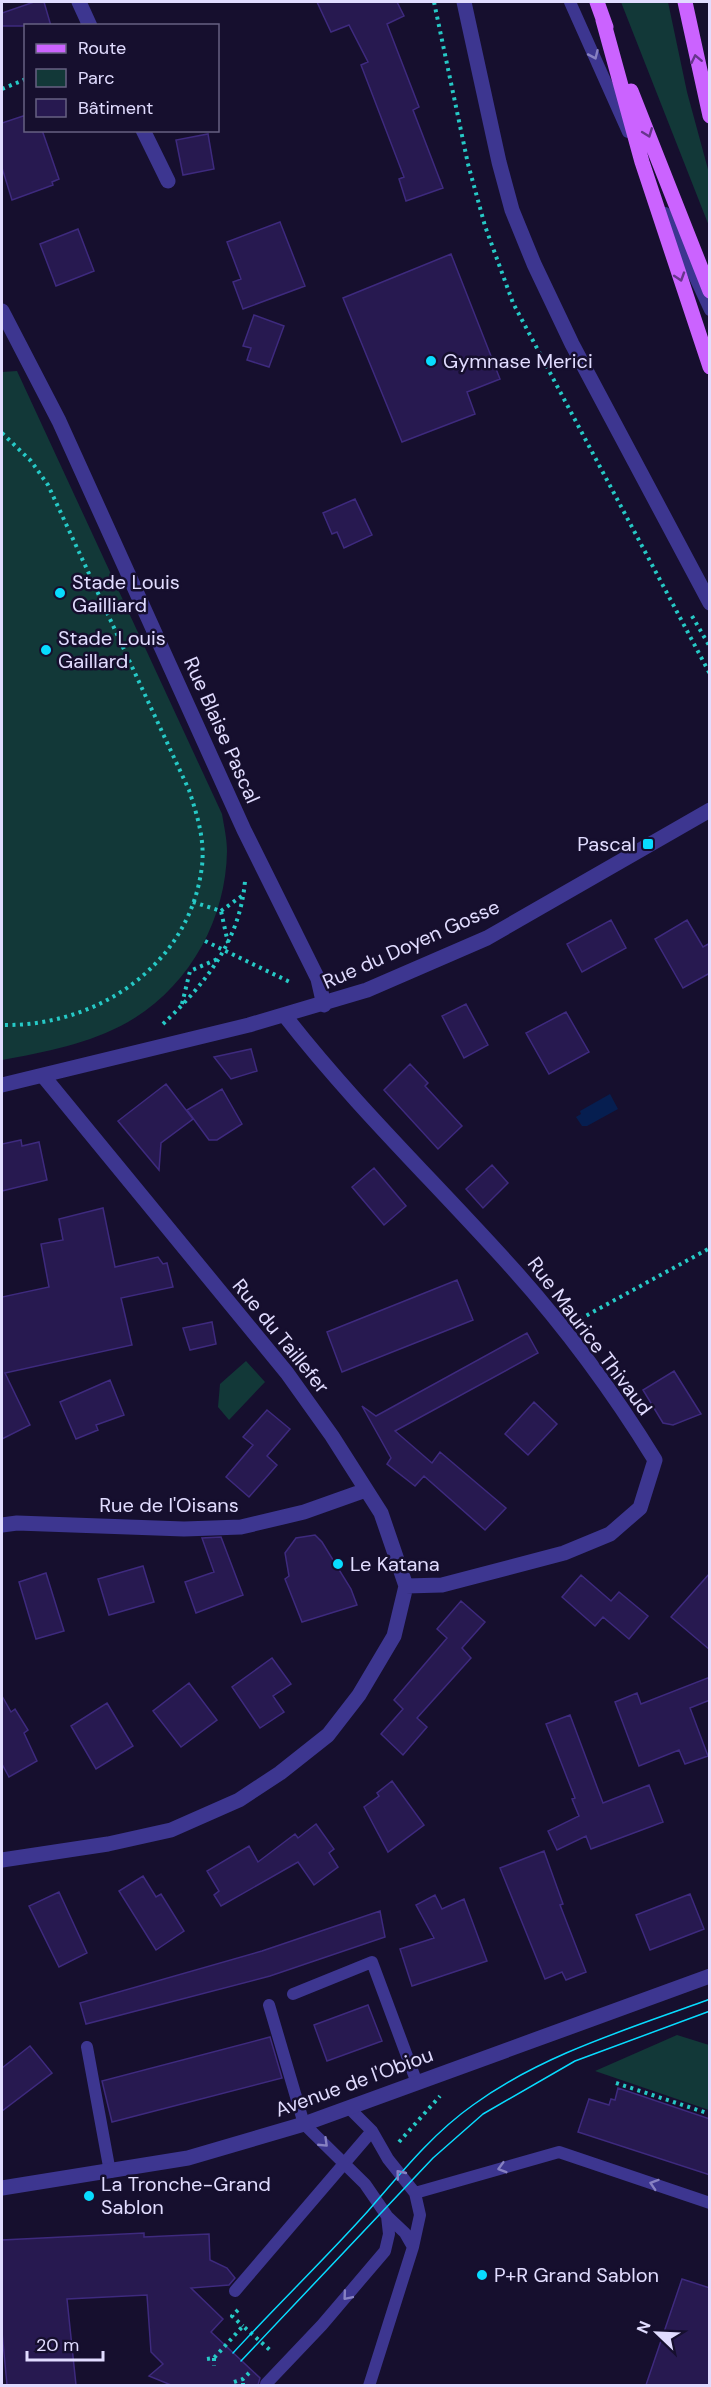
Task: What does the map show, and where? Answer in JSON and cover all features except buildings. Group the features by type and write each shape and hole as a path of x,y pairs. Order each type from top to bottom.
{"main road":[{"path":"597,2 642,162 710,367"},
{"path":"685,2 710,116"},
{"path":"603,20 710,291"}],"street":[{"path":"79,2 89,24"},
{"path":"464,2 499,162 512,210 534,264 583,365 710,603"},
{"path":"144,132 168,181"},
{"name":"Rue Blaise Pascal","path":"2,310 59,421 244,830 318,979 324,1005"},
{"name":"Rue du Doyen Gosse","path":"2,1085 44,1077 285,1016 367,990 487,938 710,810"},
{"name":"Rue Maurice Thivaud","path":"285,1016 370,1116 516,1272 621,1406 655,1460 640,1508 610,1534 564,1553 442,1585 406,1586"},
{"name":"Rue du Taillefer","path":"44,1077 287,1373 381,1513 406,1586"},
{"name":"Rue de l'Oisans","path":"2,1525 17,1523 184,1529 241,1527 304,1512 366,1490"},
{"path":"2,1860 108,1844 171,1830 238,1800 280,1773 328,1735 386,1654 394,1636 406,1586"},
{"name":"Avenue de l'Obiou","path":"2,2188 188,2158 304,2124 710,1976"}],"lane":[{"path":"570,2 710,310"},
{"path":"293,1994 372,1962 417,2083"},
{"path":"269,2005 304,2124 365,2184 387,2216 405,2233 413,2247"},
{"path":"87,2047 110,2172"},
{"path":"350,2108 372,2131 388,2159 415,2193 420,2215 413,2247 369,2385"},
{"path":"235,2291 372,2131"},
{"path":"415,2193 559,2152 710,2203"},
{"path":"266,2384 322,2325 385,2251 389,2234 387,2216"}],"path":[{"path":"434,2 468,164 485,226 513,303 710,674"},
{"path":"2,89 24,80"},
{"path":"2,433 31,461 48,485 189,790 201,826 202,866 193,902 172,945 149,970 125,990 97,1006 65,1018 32,1025 2,1025"},
{"path":"160,1026 182,1005 225,950 244,894 246,872"},
{"path":"222,911 244,894"},
{"path":"193,902 222,911"},
{"path":"222,911 228,943"},
{"path":"205,941 292,983"},
{"path":"182,1005 189,970 221,957"},
{"path":"561,1330 710,1248"},
{"path":"394,2150 400,2139 468,2064"},
{"path":"616,2083 710,2114"},
{"path":"207,2359 214,2358 243,2326 270,2350 263,2357"},
{"path":"214,2358 214,2366"},
{"path":"234,2382 243,2379 257,2364"},
{"path":"243,2379 243,2385"}],"green space":[{"path":"621,2 668,2 687,92 709,173 709,226"},
{"name":"Stade Louis Gailliard","path":"17,371 222,814 227,851 220,902 211,926 186,971 169,990 150,1007 113,1030 82,1042 2,1060 2,372"},
{"path":"246,1361 265,1382 229,1420 218,1407 220,1384"},
{"path":"677,2035 709,2045 709,2110 595,2071"}],"water":[{"path":"610,1094 618,1109 587,1126 582,1126 576,1117 581,1114 580,1111"}],"tram line":[{"path":"233,2353 418,2155 458,2116 500,2087 557,2057 710,1999"},
{"path":"241,2361 433,2158 483,2114 575,2061 710,2011"}],"place":[{"name":"Gymnase Merici","path":"431,361"},
{"name":"Stade Louis Gailliard","path":"60,593"},
{"name":"Stade Louis Gaillard","path":"46,650"},
{"name":"Pascal","path":"648,844"},
{"name":"Le Katana","path":"338,1564"},
{"name":"La Tronche-Grand Sablon","path":"89,2196"},
{"name":"P+R Grand Sablon","path":"482,2275"}]}
